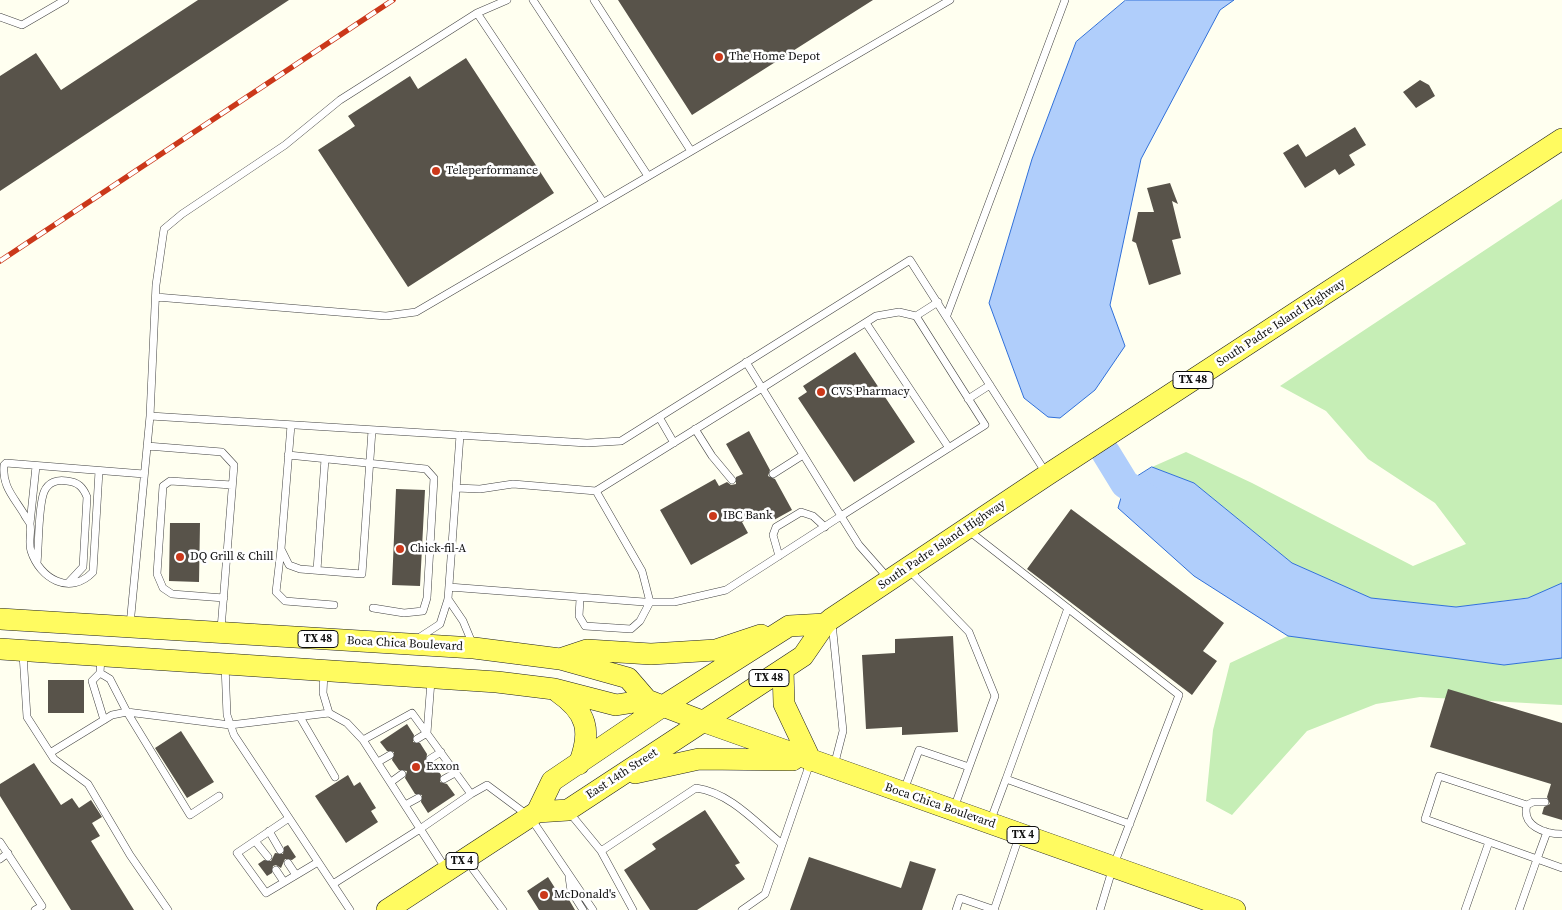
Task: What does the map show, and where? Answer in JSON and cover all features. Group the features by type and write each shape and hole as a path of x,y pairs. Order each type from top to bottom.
{"main road":[{"name":"South Padre Island Highway","path":"702,722 803,656 828,622 1047,475 1562,138"},
{"name":"Boca Chica Boulevard","path":"0,619 474,648 560,659 628,678 655,703 702,722 1235,910"},
{"name":"TX 48","path":"560,659 586,650 651,654 716,650 789,626 828,622"},
{"path":"534,814 552,781 579,764 655,703 789,626"},
{"path":"0,649 23,651 100,665 225,665 497,682 554,689 616,705 655,703"},
{"path":"782,669 784,704 811,761"},
{"path":"554,689 574,704 583,719 585,748 579,764"},
{"name":"East 14th Street","path":"390,909 534,814 568,810 702,722"},
{"name":"TX 4","path":"616,778 668,764 699,759 811,761"}],"lane":[{"path":"0,17 22,25 65,0"},
{"path":"129,628 150,416 156,298 164,229 182,214 285,145 340,100 478,13 507,0"},
{"path":"533,0 648,176"},
{"path":"594,0 691,151"},
{"path":"156,298 386,316 416,312 950,0"},
{"path":"947,315 1065,0"},
{"path":"478,13 603,202"},
{"path":"150,416 587,444 621,441 910,260 947,315 1047,475"},
{"path":"916,316 938,302"},
{"path":"449,587 580,599 650,602 674,602 726,590 985,425 916,316 899,312 876,316 596,491 513,484 480,489 456,488"},
{"path":"866,323 949,448"},
{"path":"746,362 859,545 890,580"},
{"path":"968,398 990,385"},
{"path":"659,417 674,443"},
{"path":"291,425 276,592 285,601 334,605"},
{"path":"695,429 712,456 732,480"},
{"path":"281,549 289,565 300,569 362,574 372,430"},
{"path":"409,645 440,624 448,599 460,435"},
{"path":"147,446 222,452 234,465 221,634"},
{"path":"288,455 426,469 434,478 427,598 423,611 404,613 373,608"},
{"path":"773,474 803,455"},
{"path":"317,570 325,459"},
{"path":"30,524 3,480 4,465 144,474"},
{"path":"36,466 30,524 31,552 49,578 68,583 87,578 93,572 99,471"},
{"path":"37,563 44,491 53,482 60,480 78,484 84,489 87,497 82,568 68,583"},
{"path":"224,598 172,594 163,588 158,574 163,486 170,481 232,485"},
{"path":"580,599 579,616 585,626 601,628 630,629 640,622 650,602 642,571 596,491"},
{"path":"779,556 773,535 776,527 801,512 813,516 825,527"},
{"path":"966,529 1180,695 1130,824 1100,910"},
{"path":"908,568 969,632 994,696 954,811"},
{"path":"448,599 463,621 474,648"},
{"path":"990,824 1068,608"},
{"path":"828,622 843,731 833,768"},
{"path":"23,651 23,684 27,718 54,759 88,784 130,855 168,910"},
{"path":"104,720 92,681 100,665 190,815 219,796"},
{"path":"225,665 224,688 230,725 234,735 350,910"},
{"path":"324,671 323,693 329,713"},
{"path":"427,733 431,678"},
{"path":"50,753 112,715 127,712 230,725 329,713 348,723 363,740 447,871"},
{"path":"363,740 412,713 471,794"},
{"path":"300,717 335,776"},
{"path":"417,739 427,733"},
{"path":"903,793 919,750 969,767"},
{"path":"430,759 441,752"},
{"path":"378,762 390,755"},
{"path":"742,910 765,894 811,761"},
{"path":"444,780 456,772"},
{"path":"391,782 402,774"},
{"path":"1546,802 1533,802 1527,805 1439,776 1425,819 1562,868"},
{"path":"1006,779 1130,824"},
{"path":"333,884 420,830 487,785 534,814 569,874 593,910"},
{"path":"601,851 696,788 713,791 727,798 782,844"},
{"path":"405,805 418,798"},
{"path":"1527,805 1525,812 1529,821 1537,829 1562,834"},
{"path":"568,810 601,851 632,910"},
{"path":"289,818 237,854 266,892 318,862"},
{"path":"269,831 280,850"},
{"path":"1519,910 1547,832"},
{"path":"956,910 960,898 995,910 1020,834"},
{"path":"255,841 268,857"},
{"path":"0,842 42,906 35,910"},
{"path":"1466,910 1489,842"},
{"path":"0,858 8,854"},
{"path":"466,859 503,910"},
{"path":"288,863 296,875"},
{"path":"276,870 284,882"},
{"path":"569,874 571,892 583,910"}],"green space":[{"path":"1562,199 1562,583 1532,597 1456,607 1371,598 1292,563 1194,483 1152,467 1186,452 1252,483 1413,566 1466,544 1435,503 1368,459 1326,411 1280,386"},
{"path":"1288,636 1504,665 1562,658 1562,705 1420,697 1376,704 1307,731 1232,815 1206,801 1213,730 1230,663"}],"water":[{"path":"1126,0 1234,0 1220,10 1141,159 1110,305 1125,346 1095,390 1060,418 1048,417 1024,398 989,303 1032,159 1076,42"},
{"path":"1152,467 1194,483 1292,563 1371,598 1456,607 1528,598 1562,583 1562,658 1504,665 1288,636 1194,576 1118,508 1125,484"}],"building":[{"path":"198,0 289,0 0,191 0,76 36,53 61,90"},
{"name":"The Home Depot","path":"618,0 873,0 692,115"},
{"name":"Teleperformance","path":"466,58 554,193 408,287 318,150 355,126 348,116 410,76 418,89"},
{"path":"1420,80 1429,85 1435,96 1416,108 1403,92"},
{"path":"1355,127 1366,145 1349,155 1355,165 1339,175 1335,169 1305,188 1283,153 1298,144 1306,157"},
{"path":"1170,183 1178,204 1172,201 1181,238 1172,240 1181,274 1149,285 1136,243 1132,241 1138,212 1154,212 1147,188"},
{"name":"CVS Pharmacy","path":"855,352 915,442 854,482 798,398 807,392 803,386"},
{"path":"749,431 770,470 768,476 775,479 792,510 772,521 765,509 742,522 748,533 691,565 660,510 715,479 719,486 727,482 731,485 736,484 736,477 743,474 726,444"},
{"path":"396,489 425,490 420,586 392,585"},
{"path":"1071,509 1224,623 1203,651 1217,661 1192,695 1027,569"},
{"path":"170,523 200,523 199,582 169,581"},
{"path":"953,636 958,732 902,735 902,727 866,729 862,655 895,653 895,639"},
{"path":"48,680 84,680 84,713 48,713"},
{"path":"1448,689 1562,723 1562,820 1542,814 1544,807 1550,804 1547,797 1551,784 1430,747"},
{"name":"Exxon","path":"407,724 414,735 413,742 420,743 427,754 426,762 433,763 441,775 440,782 447,784 455,795 428,813 421,802 422,795 415,794 405,778 407,771 399,770 392,760 394,752 387,751 380,742"},
{"path":"181,731 214,782 187,798 155,748"},
{"path":"34,763 61,805 72,798 79,808 91,800 102,817 92,823 100,836 91,841 134,910 71,910 0,796 0,784"},
{"path":"348,775 354,786 360,782 376,808 371,811 378,822 346,843 315,796"},
{"path":"705,810 740,863 735,865 745,879 697,910 650,910 624,870 656,849 652,844"},
{"path":"288,845 296,857 292,860 285,859 281,868 276,865 273,866 272,873 267,876 258,864 264,860 271,861 275,853 283,854 284,847"},
{"path":"809,857 901,888 910,861 936,869 922,910 790,910"},
{"name":"McDonald's","path":"548,877 560,896 565,893 575,910 539,910 527,891"}],"waterway":[{"path":"1106,453 1125,484 1158,506"}],"railway":[{"path":"0,261 393,0"}],"place":[{"name":"The Home Depot","path":"719,57"},
{"name":"Teleperformance","path":"436,171"},
{"name":"CVS Pharmacy","path":"821,392"},
{"name":"IBC Bank","path":"713,516"},
{"name":"Chick-fil-A","path":"400,549"},
{"name":"DQ Grill & Chill","path":"180,557"},
{"name":"Exxon","path":"416,767"},
{"name":"McDonald's","path":"544,895"}]}
